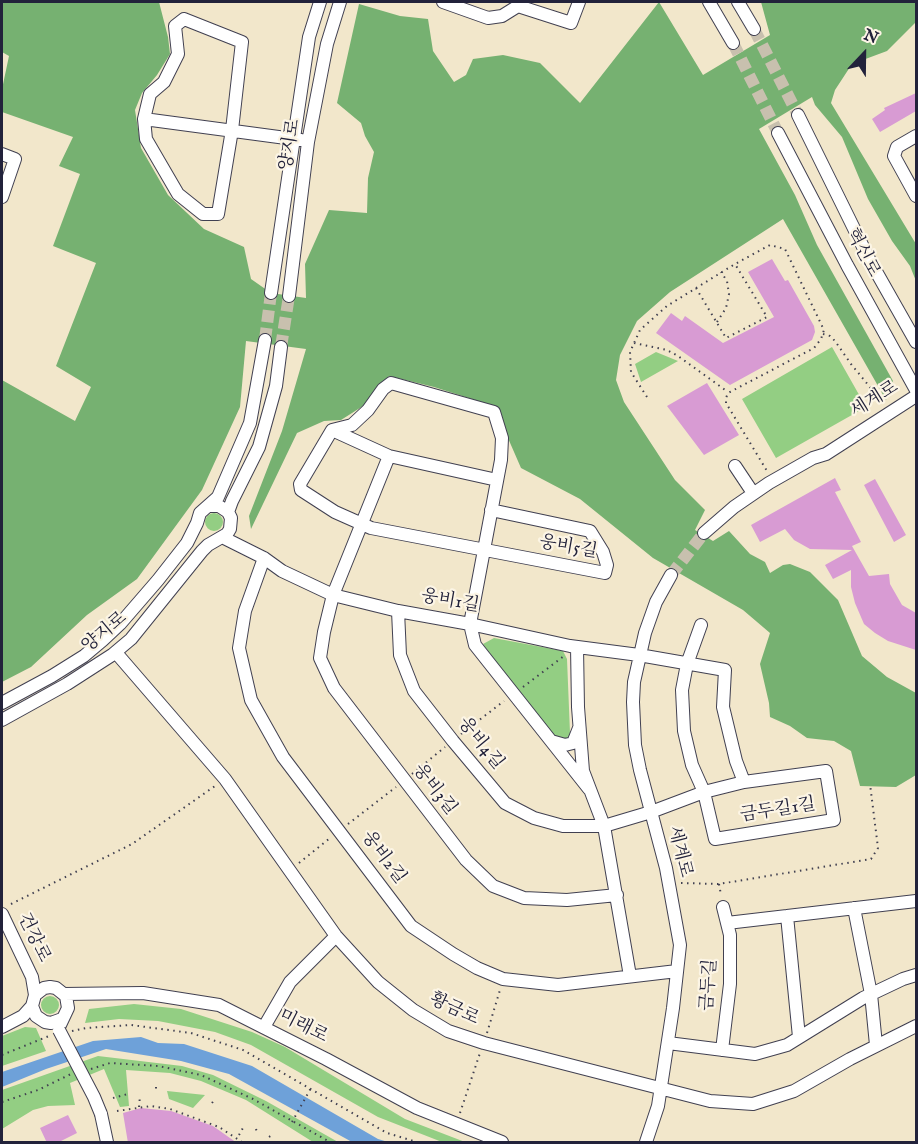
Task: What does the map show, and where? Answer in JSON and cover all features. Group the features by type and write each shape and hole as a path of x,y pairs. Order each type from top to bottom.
{"street":[{"name":"양지로","path":"271,293 309,37 320,2"},
{"name":"양지로","path":"290,296 308,142 327,44 340,2"},
{"path":"443,2 488,18 502,16 519,4 571,23 579,2"},
{"path":"709,2 733,43"},
{"path":"738,2 754,29"},
{"path":"184,20 242,42 232,130 218,214 203,214 178,194 146,139 144,119 150,94 164,82 178,54 175,27 184,20"},
{"name":"혁신로","path":"798,115 869,259 916,342"},
{"path":"144,119 308,142"},
{"name":"혁신로","path":"778,133 916,390"},
{"path":"916,136 897,147 894,156 916,196"},
{"path":"2,154 15,159 2,197"},
{"name":"양지로","path":"2,704 84,656 103,640 158,580 194,529 200,513 218,497 250,423 265,340"},
{"path":"219,538 231,523 230,507 259,447 276,386 281,347"},
{"path":"332,430 352,425 368,410 382,389 391,383 494,412 502,438 501,460 470,624 476,645 589,789"},
{"name":"세계로","path":"704,533 753,493 813,458 826,454 916,396"},
{"path":"332,430 389,456 497,480"},
{"name":"웅비5길","path":"332,430 300,484 301,490 335,512 362,526 605,573 608,565 590,531 491,510"},
{"path":"333,595 389,456"},
{"path":"735,466 753,493"},
{"path":"208,506 230,507"},
{"name":"웅비1길","path":"194,529 198,529 205,537 219,538 264,558 282,571 333,595 398,611 578,647 639,655"},
{"name":"양지로","path":"2,720 67,684 112,655 131,639 186,572 219,538"},
{"name":"웅비2길","path":"264,558 245,611 239,648 251,700 283,757 411,926 477,968 503,979 558,985 676,971"},
{"path":"67,684 79,682 133,643 175,593 186,572"},
{"name":"세계로","path":"646,1143 658,1106 680,945 669,882 640,770 633,723 634,682 639,655 656,602 671,575"},
{"name":"웅비3길","path":"333,595 320,658 334,688 466,860 494,886 524,898 567,900 617,895"},
{"name":"웅비4길","path":"398,611 400,655 414,691 505,803 534,818 563,826 604,826 651,813"},
{"path":"687,664 701,625"},
{"path":"578,647 580,727 584,771 604,826 630,976"},
{"name":"금두길1길","path":"639,655 725,670 723,707 736,761 744,782"},
{"name":"황금로","path":"117,656 225,779 336,936 378,982 413,1010 448,1031 484,1043 710,1101 753,1104 794,1091 916,1026"},
{"name":"금두길1길","path":"651,813 704,792 744,782 826,771 834,820 715,839 704,792 692,765 684,731 682,690 687,664"},
{"path":"551,741 565,745 573,743 580,727"},
{"path":"727,923 916,901"},
{"name":"금두길","path":"722,1050 730,984 730,935 723,907"},
{"path":"854,908 872,994 876,1046"},
{"name":"건강로","path":"2,914 32,977 34,1004"},
{"path":"787,916 799,1037"},
{"path":"264,1027 291,982 336,936"},
{"path":"668,1043 755,1054 787,1045 872,994 916,975"},
{"name":"미래로","path":"34,1004 56,988 69,997 85,993 143,993 219,1005 417,1108 502,1143"},
{"path":"57,1028 68,1008 69,997"},
{"path":"2,1028 34,1004 40,1020 57,1028 94,1097 101,1114 107,1143"}],"path":[{"path":"647,397 631,372 630,352 640,330 648,321 721,272 771,245 785,249 824,330 822,339 814,348 728,393"},
{"path":"696,288 726,338 767,317 735,264"},
{"path":"717,322 726,308 729,294 721,272"},
{"path":"823,334 831,336 890,411"},
{"path":"634,343 667,350 728,393"},
{"path":"728,393 726,404 772,481"},
{"path":"11,904 132,844 225,779"},
{"path":"669,882 718,884 871,859 878,849 870,784"},
{"path":"290,871 340,830"},
{"path":"2,1054 57,1028 131,1025 192,1033 243,1050 387,1132 417,1143"},
{"path":"91,1069 110,1064 158,1066 201,1075 253,1099 330,1143"},
{"path":"2,1102 38,1090 64,1076 73,1074"},
{"path":"292,1122 311,1088"},
{"path":"113,1098 128,1094"},
{"path":"139,1107 140,1096"},
{"path":"212,1103 215,1099"},
{"path":"117,1111 158,1106 202,1120 229,1133 242,1143"},
{"path":"202,1120 203,1116"},
{"path":"239,1135 244,1126"},
{"path":"269,1137 274,1134"}],"green space":[{"path":"2,2 159,2 170,54 142,93 135,110 141,148 168,195 204,229 244,247 251,279 271,293 306,298 305,264 329,210 367,213 368,178 374,152 361,123 337,103 359,4 400,16 428,19 433,51 454,82 466,75 473,59 503,55 540,63 580,103 659,2 703,75 770,35 761,2 916,2 916,22 887,51 852,64 835,90 831,103 916,244 916,281 910,266 892,241 868,199 842,137 815,105 812,97 759,129 795,195 817,245 893,381 886,400 783,219 670,292 637,321 620,355 616,380 624,402 675,480 705,510 695,530 713,541 729,531 750,554 765,562 770,573 783,565 790,564 810,572 838,600 862,656 887,677 916,693 916,775 896,787 860,786 851,751 834,741 807,738 790,726 770,717 760,664 770,633 743,610 653,558 580,499 521,468 494,406 389,376 363,406 341,420 324,421 297,433 251,529 249,516 282,431 306,349 246,341 240,407 202,490 137,579 87,615 31,667 2,682 2,380 75,421 91,387 56,366 96,263 53,246 80,174 59,166 73,137 2,112 2,89 9,56 2,52"},
{"path":"832,347 866,407 776,458 742,399"},
{"path":"656,352 678,361 641,382 635,364"},
{"path":"214,513 220,516 223,522 220,528 214,531 208,528 205,522 208,516"},
{"path":"494,638 563,651 567,659 570,733 568,738 559,739 550,733 513,685 483,644"},
{"path":"50,996 56,999 59,1005 56,1011 50,1014 44,1011 41,1005 44,999"},
{"path":"134,1004 181,1009 252,1032 285,1047 405,1119 465,1142 442,1142 378,1117 251,1045 215,1032 158,1021 119,1019 85,1023 89,1009"},
{"path":"25,1027 36,1028 46,1051 2,1066 2,1036"},
{"path":"98,1056 182,1066 213,1075 266,1101 338,1142 313,1142 246,1100 201,1081 170,1073 126,1070 129,1106 120,1107 104,1069 70,1083 75,1105 48,1106 33,1110 2,1129 2,1090"},
{"path":"167,1091 205,1095 193,1108 169,1099"}],"water":[{"path":"141,1037 158,1043 184,1044 252,1066 378,1139 388,1142 352,1142 229,1074 181,1061 106,1049 46,1069 2,1087 2,1072 93,1041"}],"building":[{"path":"916,93 916,111 880,132 872,119 885,110 884,108"},
{"path":"772,259 785,281 788,280 814,326 815,332 812,340 730,385 656,333 671,313 682,321 685,316 723,343 774,317 748,272"},
{"path":"707,383 739,435 704,455 667,406"},
{"path":"835,478 841,490 835,492 861,542 852,546 869,576 889,574 890,584 902,605 916,613 916,650 888,641 864,624 851,587 851,570 833,579 825,565 852,550 810,549 794,540 785,529 760,542 751,525"},
{"path":"875,479 906,535 894,542 864,485"},
{"path":"141,1108 171,1111 213,1126 237,1143 128,1143 123,1113"},
{"path":"68,1115 77,1133 57,1143 47,1143 40,1128"}],"tunnel":[{"path":"754,29 798,115"},
{"path":"733,43 778,133"},
{"path":"265,340 271,293"},
{"path":"281,347 289,296"},
{"path":"671,575 704,533"}]}
